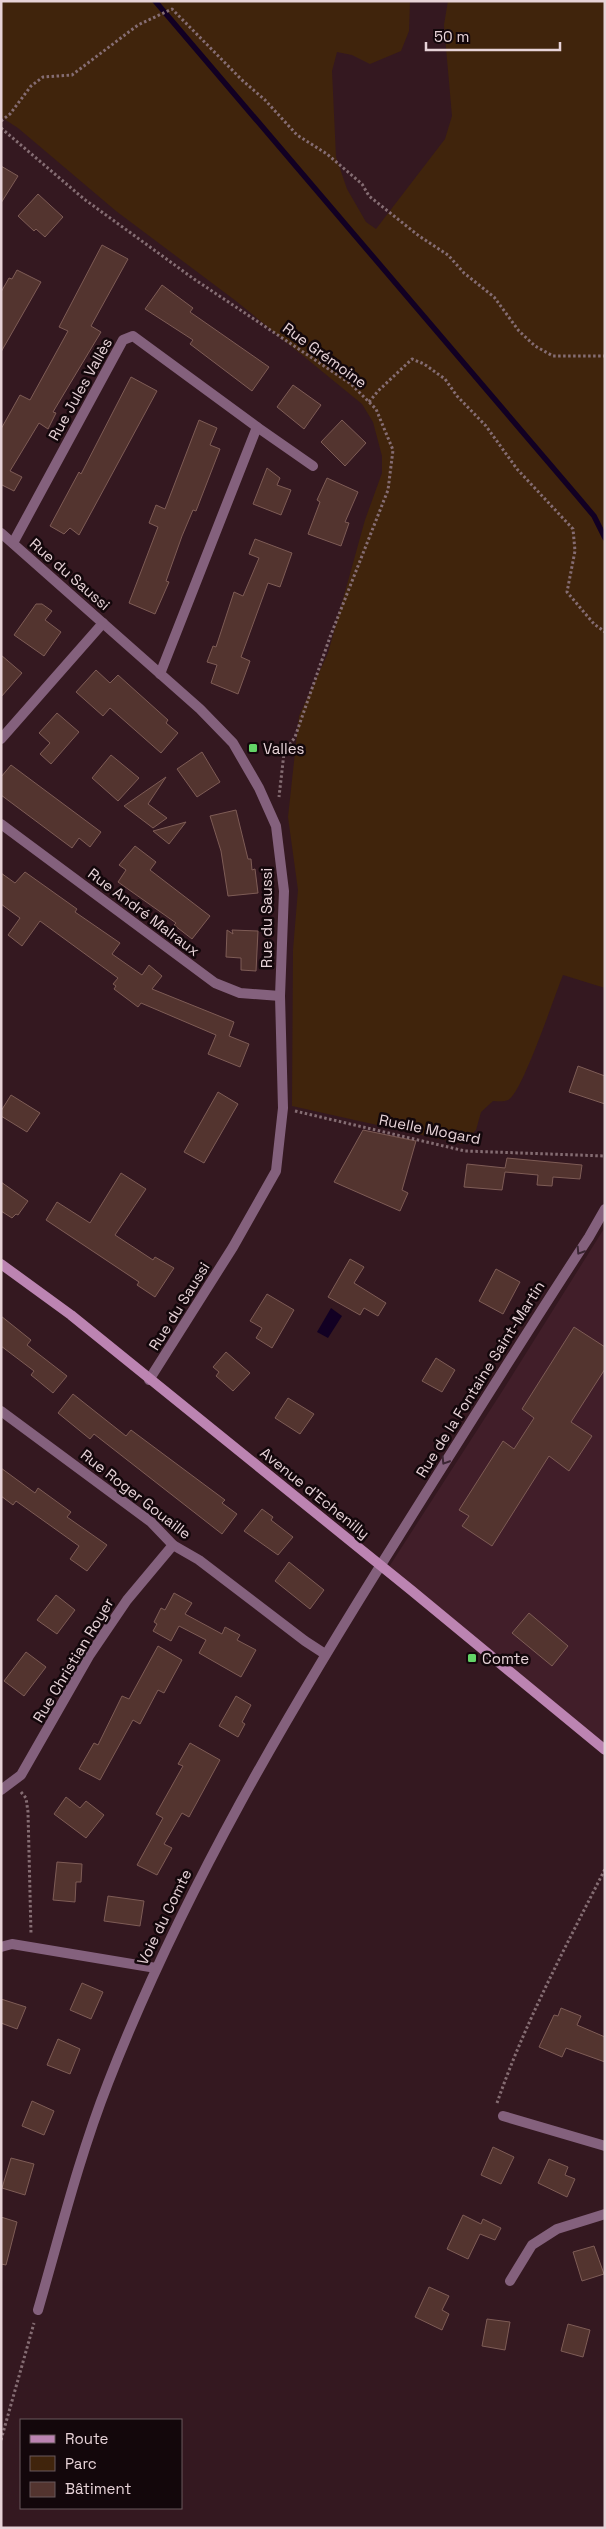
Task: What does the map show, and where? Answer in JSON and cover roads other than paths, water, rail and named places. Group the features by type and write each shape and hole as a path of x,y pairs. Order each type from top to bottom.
{"street":[{"name":"Rue Jules Vallès","path":"13,543 123,340 133,336 312,466"},
{"path":"160,674 257,427"},
{"name":"Rue du Saussi","path":"1,533 200,709 233,743 259,788 276,826 284,891 280,996 283,1108 276,1171 233,1247 149,1380"},
{"path":"1,739 103,623"},
{"name":"Rue André Malraux","path":"1,824 215,983 240,993 280,996"},
{"name":"Rue de la Fontaine Saint-Martin","path":"380,1566 601,1223 605,1209"},
{"name":"Avenue d'Echenilly","path":"1,1264 71,1315 605,1750"},
{"name":"Rue Roger Gouaille","path":"1,1411 151,1522 173,1545 199,1560 325,1654"},
{"name":"Rue Christian Royer","path":"1,1790 21,1775 89,1656 127,1600 173,1545"},
{"name":"Voie du Comte","path":"38,2310 78,2165 108,2084 156,1968 202,1873 325,1654 380,1566"},
{"path":"1,1947 12,1944 156,1968"},
{"path":"503,2116 605,2146"},
{"path":"510,2281 532,2245 557,2228 605,2214"}],"waterway":[{"path":"155,1 594,516 605,538"}],"place":[{"name":"Valles","path":"253,748"},
{"name":"Comte","path":"472,1658"}]}
